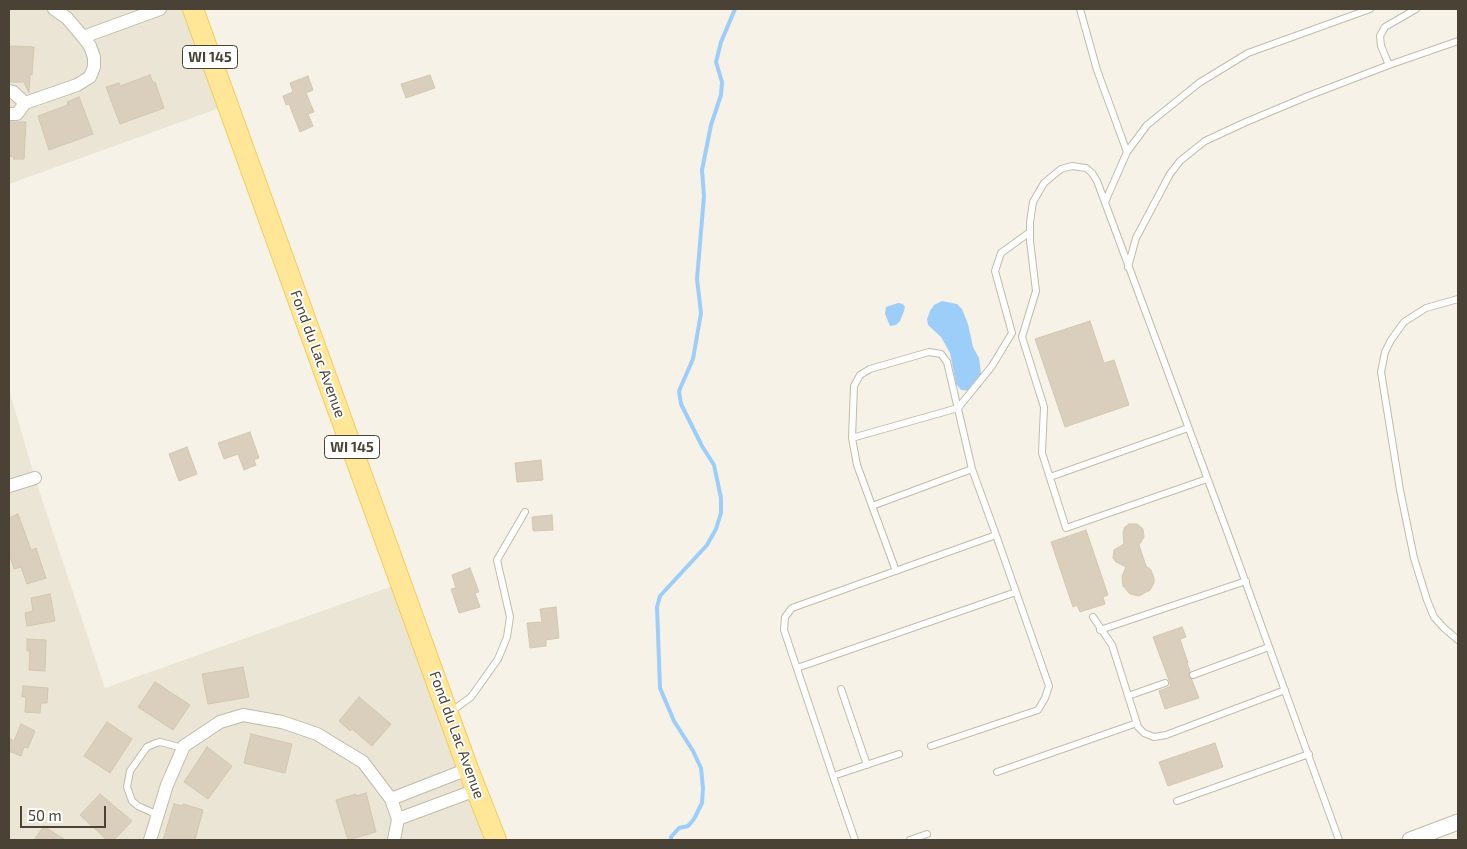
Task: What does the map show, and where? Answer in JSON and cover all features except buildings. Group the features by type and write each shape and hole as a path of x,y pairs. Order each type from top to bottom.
{"main road":[{"name":"Fond du Lac Avenue","path":"193,9 468,769 496,840"}],"street":[{"path":"9,114 17,114 25,103 77,85 90,77 94,67 94,57 90,46 67,18 54,9"},
{"path":"82,36 160,9"},
{"path":"9,91 13,92 25,103"},
{"path":"9,486 35,478"},
{"path":"150,840 167,785 184,746 220,722 243,715 282,722 317,734 363,762 390,798 398,819 394,840"},
{"path":"390,798 468,769"},
{"path":"398,819 476,790"},
{"path":"1410,840 1458,822"}],"lane":[{"path":"1080,9 1097,70 1127,152"},
{"path":"1105,202 1127,152 1146,125 1199,83 1248,52 1370,9"},
{"path":"1389,65 1381,46 1380,36 1384,27 1416,9"},
{"path":"1128,267 1136,238 1175,167 1205,140 1389,65 1458,42"},
{"path":"1207,479 1066,528 1042,452 1044,407 1022,336 1036,291 1030,232 1033,202 1055,172 1065,167 1077,166 1086,168 1092,173 1105,202 1246,581 1339,840"},
{"path":"852,438 958,408 992,366 1012,333 995,271 1001,253 1030,232"},
{"path":"1458,299 1426,308 1404,322 1390,340 1381,372 1414,558 1434,617 1458,640"},
{"path":"896,571 856,465 852,438 854,386 860,375 870,369 929,352 941,354 947,362 972,470 1049,686 1038,710 931,746"},
{"path":"1050,476 1188,428"},
{"path":"872,506 972,470"},
{"path":"448,713 471,697 498,659 507,637 510,617 498,560 525,512"},
{"path":"855,840 784,630 785,617 792,608 996,535"},
{"path":"1100,630 1246,581"},
{"path":"797,668 1016,592"},
{"path":"1093,616 1100,630 1112,645 1137,723 1144,733 1154,737 1166,735 1285,690"},
{"path":"1193,675 1269,647"},
{"path":"1128,696 1165,683"},
{"path":"841,689 867,765"},
{"path":"997,772 1137,723"},
{"path":"158,815 138,806 132,801 127,787 130,771 147,747 156,743 160,742 183,748"},
{"path":"833,776 899,754"},
{"path":"1177,801 1309,754"},
{"path":"910,840 927,834"}],"shaded area":[{"path":"9,9 193,9 228,105 9,184"},
{"path":"9,390 35,478 105,688 401,583 496,840 9,840"}],"water":[{"path":"942,301 957,304 962,309 968,324 973,347 979,358 982,381 981,387 975,391 961,390 956,384 950,353 941,337 928,325 927,319 930,311 934,305"},
{"path":"898,303 903,304 905,307 904,311 900,321 896,325 890,326 885,314 886,307"}],"waterway":[{"path":"671,840 671,837 679,828 688,826 694,819 702,803 703,788 701,768 693,751 674,721 660,688 657,607 660,596 707,545 716,529 721,513 721,498 714,465 702,446 681,404 679,391 693,359 701,313 697,279 704,196 702,170 711,125 721,95 722,82 716,62 721,42 735,9"}]}
